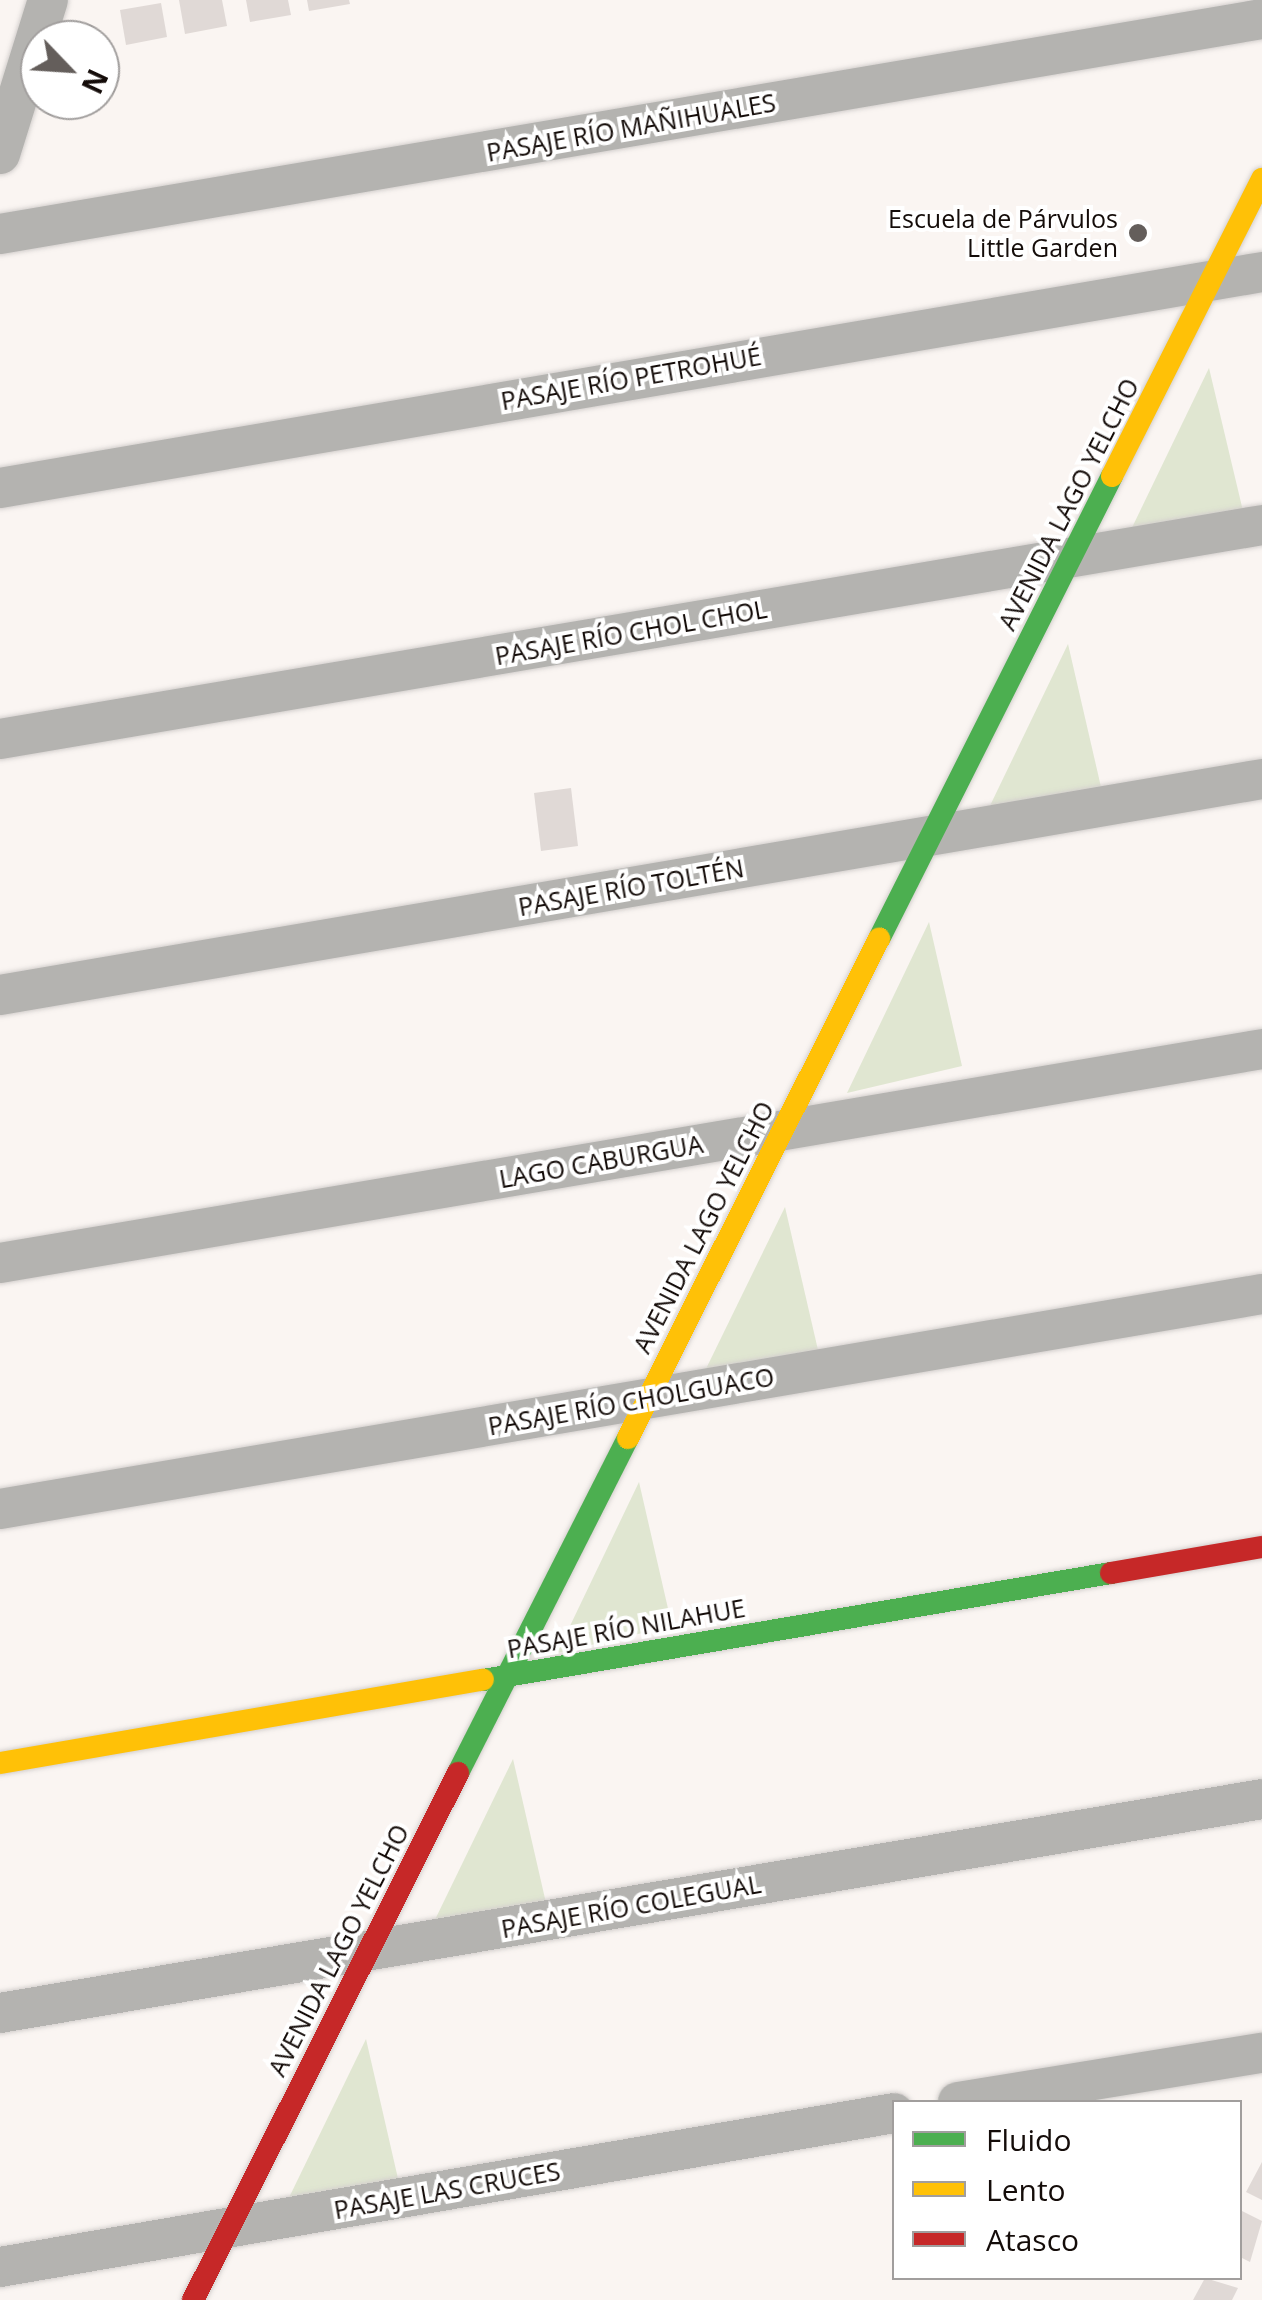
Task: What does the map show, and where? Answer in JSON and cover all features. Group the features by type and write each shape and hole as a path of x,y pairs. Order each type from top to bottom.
{"street":[{"path":"0,154 48,0"},
{"name":"PASAJE RÍO MAÑIHUALES","path":"0,234 1262,19"},
{"name":"AVENIDA LAGO YELCHO","path":"193,2300 1262,179"},
{"name":"PASAJE RÍO PETROHUÉ","path":"0,488 1262,272"},
{"name":"PASAJE RÍO CHOL CHOL","path":"0,740 1262,525"},
{"name":"PASAJE RÍO TOLTÉN","path":"0,995 1262,779"},
{"name":"LAGO CABURGUA","path":"0,1264 1262,1048"},
{"name":"PASAJE RÍO CHOLGUACO","path":"0,1509 1262,1294"},
{"name":"PASAJE RÍO NILAHUE","path":"0,1762 1262,1548"},
{"name":"PASAJE RÍO COLEGUAL","path":"0,2012 1262,1799"},
{"path":"970,2100 1262,2052"},
{"name":"PASAJE LAS CRUCES","path":"0,2266 892,2114"}],"green space":[{"path":"1209,368 1243,511 1127,538"},
{"path":"1068,644 1101,787 986,814"},
{"path":"929,922 962,1066 847,1093"},
{"path":"785,1207 818,1350 702,1377"},
{"path":"639,1482 672,1626 557,1653"},
{"path":"513,1759 546,1903 430,1930"},
{"path":"366,2039 399,2183 283,2210"}],"building":[{"path":"179,0 222,0 227,26 185,34"},
{"path":"246,0 288,0 291,15 250,22"},
{"path":"307,0 349,0 350,4 309,11"},
{"path":"161,3 167,37 126,45 120,10"},
{"path":"571,788 578,846 541,851 534,793"},
{"path":"1262,2162 1262,2200 1246,2192"},
{"path":"1242,2211 1262,2221 1250,2262 1242,2258"},
{"path":"1204,2280 1238,2288 1232,2300 1193,2300"}],"traffic: fast":[{"path":"879,939 1112,476"},
{"path":"458,1773 628,1438"},
{"path":"483,1680 1111,1573"}],"traffic: slow":[{"path":"1112,476 1262,179"},
{"path":"628,1438 879,939"},
{"path":"0,1763 483,1680"}],"traffic: jam":[{"path":"1111,1573 1262,1547"},
{"path":"193,2300 458,1773"}],"place":[{"name":"Escuela de Párvulos Little Garden","path":"1138,233"}]}
